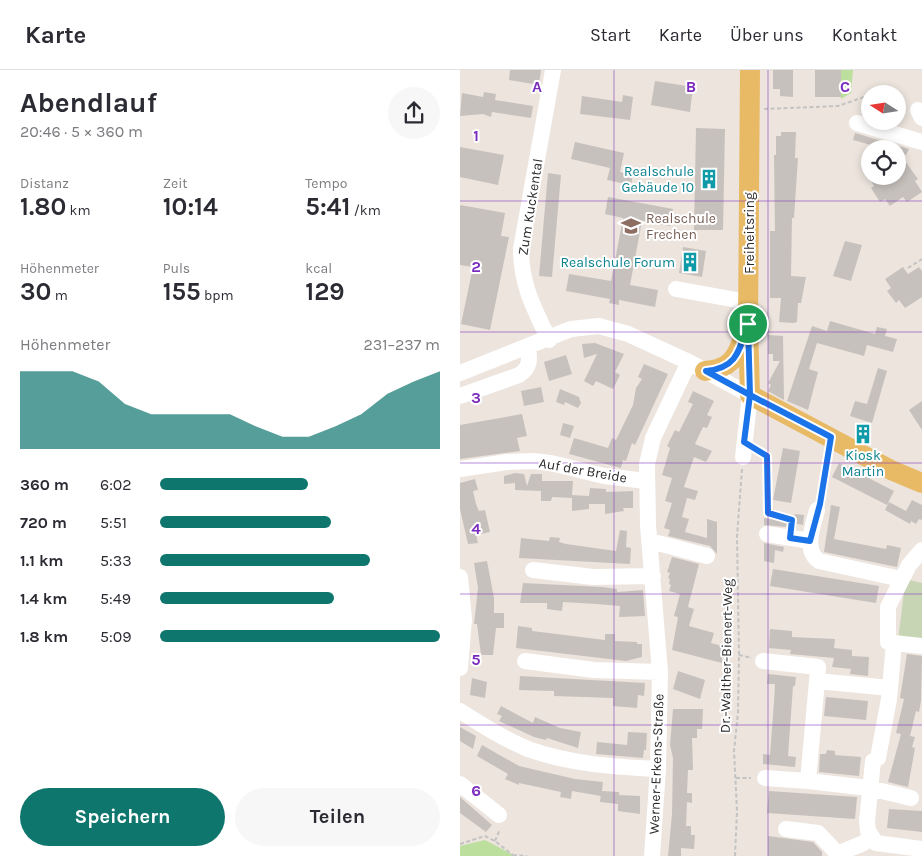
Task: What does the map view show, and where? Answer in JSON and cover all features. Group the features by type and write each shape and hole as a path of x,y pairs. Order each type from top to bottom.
{"main road":[{"name":"Freiheitsring","path":"750,70 748,302 750,395"},
{"path":"697,366 722,368 734,359 748,324"},
{"path":"750,395 891,470 922,483"}],"street":[{"name":"Zum Kuckental","path":"549,340 525,287 521,269 521,249 553,70"},
{"path":"857,123 922,142"},
{"path":"676,289 748,302"},
{"path":"460,372 528,348 571,330 599,326 628,334 697,366 750,395 744,449"},
{"path":"460,396 520,375 526,370 530,358 528,348"},
{"name":"Werner-Erkens-Straße","path":"652,856 658,769 660,672 646,481 649,451 653,438 697,366"},
{"name":"Auf der Breide","path":"460,470 492,464 551,463 604,476 646,481"},
{"path":"817,510 810,541 810,554 819,562 901,579"},
{"path":"767,534 810,541"},
{"path":"650,541 707,556"},
{"path":"922,550 909,565 888,607 888,642 922,646"},
{"path":"533,570 593,577 653,576"},
{"path":"460,577 464,619 460,668"},
{"path":"894,643 890,688 878,758 873,761 867,821 871,838 876,843 914,851"},
{"path":"763,660 818,667 808,781"},
{"path":"525,661 594,670 660,672"},
{"path":"817,681 890,688"},
{"path":"460,711 504,738 529,749 600,766 658,769"},
{"path":"765,778 869,788 911,798"},
{"path":"460,784 499,815"},
{"path":"786,829 818,833 837,855 858,848 871,838"}],"path":[{"path":"750,110 838,106 861,98"},
{"path":"908,268 922,259"},
{"path":"817,510 820,504 831,437"},
{"path":"744,449 767,456 767,509 771,516 792,520 790,538"},
{"name":"Dr.-Walther-Bienert-Weg","path":"735,856 736,778 734,751 738,712 739,655 737,537 744,449"},
{"path":"736,778 765,778"},
{"path":"460,844 484,836 495,841 514,856 527,856"}],"green space":[{"path":"841,70 853,70 851,93 841,99"},
{"path":"909,580 922,583 922,642 898,640 904,592"},
{"path":"485,840 515,856 460,856 460,846"}],"building":[{"path":"510,70 541,70 539,85 509,80"},
{"path":"773,70 793,70 793,97 780,96 780,89 773,89"},
{"path":"815,70 841,70 841,97 815,97"},
{"path":"655,81 693,87 690,112 651,105"},
{"path":"484,92 496,94 495,100 533,106 531,118 492,112 491,117 483,114 460,116 462,93 483,97"},
{"path":"623,95 633,97 630,120 580,114 582,96 622,102"},
{"name":"Realschule Gebäude 10","path":"696,128 725,129 723,230 694,230"},
{"path":"781,132 796,132 795,158 798,158 794,218 792,218 791,276 806,277 801,303 798,303 797,322 793,323 779,322 781,298 770,298 770,231 775,231 774,155 776,155 776,136 781,136"},
{"path":"855,133 879,140 861,140 861,142 853,140"},
{"path":"575,142 624,153 620,172 633,175 631,185 607,180 610,168 571,159"},
{"path":"460,147 504,155 498,185 460,177"},
{"path":"906,162 918,179 915,181 922,192 907,202 903,197 890,206 885,199 880,202 871,188 874,186 906,185"},
{"path":"548,173 561,175 552,277 539,276"},
{"path":"608,197 673,209 670,226 642,221 630,285 658,290 655,307 619,300 619,305 609,303 610,299 566,291 569,274 611,281 623,218 605,214"},
{"path":"460,205 505,213 501,236 509,237 490,330 461,324 473,267 460,265"},
{"path":"845,241 862,245 851,281 833,276"},
{"name":"Realschule Forum","path":"683,247 706,251 702,277 679,273"},
{"path":"903,267 908,274 919,267 922,271 922,297 905,308 899,300 896,303 887,291 891,288 885,279"},
{"path":"830,321 875,334 877,327 887,329 885,336 897,339 893,352 867,345 864,356 817,343 809,369 818,372 808,410 787,401 812,326 827,331"},
{"path":"768,335 783,336 784,400 768,391 771,385 768,383 780,361 773,361 773,354 768,354"},
{"path":"595,343 624,354 615,372 620,375 613,389 596,381 593,386 584,381 597,354 584,358 582,344"},
{"path":"566,355 572,374 549,381 544,362"},
{"path":"644,364 668,374 635,445 632,443 626,461 623,460 621,468 569,454 574,438 608,448 612,438 616,440 633,405 636,388 642,379 638,377"},
{"path":"878,368 887,371 872,423 850,416 855,401 867,404"},
{"path":"541,387 544,402 524,406 521,391"},
{"path":"560,389 579,397 581,403 578,408 565,402 564,405 556,402"},
{"path":"693,391 714,401 707,415 712,417 707,428 703,427 695,444 712,451 706,462 694,457 684,487 698,491 695,500 687,498 682,517 689,519 685,532 707,538 707,519 717,522 717,554 710,546 668,536 670,530 664,528 672,503 665,501 672,478 662,475 670,448 667,446 675,430 679,432 693,404 688,402"},
{"path":"922,401 922,430 909,410"},
{"path":"522,414 527,436 517,438 520,451 460,459 460,425"},
{"path":"563,423 574,426 570,438 560,435"},
{"path":"783,448 800,451 791,503 773,500"},
{"path":"839,463 894,491 887,505 832,477"},
{"path":"515,473 524,474 527,486 531,474 542,474 542,481 573,481 572,495 589,496 590,488 606,489 606,492 633,491 633,508 623,508 624,511 605,514 605,504 589,504 589,509 572,511 572,498 552,497 551,501 541,501 541,491 515,490 515,483 504,484 504,476"},
{"path":"475,479 478,490 473,491 476,504 479,511 485,510 490,532 476,535 478,543 468,544 460,509 460,483"},
{"path":"912,500 922,505 922,520 919,519 916,524 911,521 910,524 885,510 889,502 906,511"},
{"path":"831,505 840,507 834,539 886,549 887,545 901,548 897,567 824,552"},
{"path":"795,514 804,515 803,525 793,523"},
{"path":"764,518 789,522 788,527 764,525"},
{"path":"620,530 627,531 626,547 631,548 630,564 519,558 521,538 549,541 550,537 560,538 559,542 566,544 616,551"},
{"path":"764,543 784,547 783,552 775,550 774,563 764,561"},
{"path":"672,557 699,564 688,607 694,609 689,626 714,633 711,643 722,646 722,663 672,650 678,617 674,616 680,594 669,591 671,585 668,578 670,573 667,572"},
{"path":"487,561 494,598 494,613 504,613 504,628 496,628 493,655 481,655 477,624 474,624 478,588 474,563"},
{"path":"773,569 879,586 876,603 770,586"},
{"path":"523,583 602,587 617,589 617,592 643,590 645,616 619,617 620,606 563,602 562,611 547,609 547,603 520,603"},
{"path":"518,626 532,628 532,631 605,640 605,634 615,634 615,641 642,644 642,657 626,661 516,648"},
{"path":"770,629 792,631 792,637 835,639 834,648 852,650 852,656 869,657 868,676 850,674 851,669 832,667 834,658 790,654 791,650 769,648"},
{"path":"907,654 922,656 921,701 919,712 916,711 910,736 915,737 912,747 915,748 908,787 888,782 901,734 896,733 904,699 900,698"},
{"path":"678,671 705,680 700,699 673,689"},
{"path":"768,674 796,677 795,686 793,686 788,756 796,757 795,767 763,764 763,754 770,755 775,684 767,684"},
{"path":"520,676 645,683 644,696 638,695 637,708 613,706 613,698 554,696 554,691 519,690"},
{"path":"472,678 487,682 485,698 470,695"},
{"path":"826,697 868,701 866,720 824,716"},
{"path":"501,706 533,723 535,717 560,728 581,732 578,748 547,738 546,740 534,737 499,721 502,716 497,714"},
{"path":"673,709 703,709 702,729 697,729 697,738 692,738 693,770 688,770 687,793 692,793 692,803 687,802 686,826 691,826 691,835 695,835 694,849 681,848 681,856 668,856 672,814 673,758 670,745"},
{"path":"460,727 476,736 473,749 460,741"},
{"path":"628,732 647,733 646,750 644,750 643,758 596,754 597,742 627,745"},
{"path":"482,745 519,766 575,779 603,782 602,791 619,792 619,795 640,796 640,814 618,811 618,804 600,802 601,796 572,791 571,799 560,797 561,792 519,783 519,785 505,779 508,774 477,756"},
{"path":"827,750 835,751 835,755 861,757 859,776 819,772 820,754 826,754"},
{"path":"769,791 857,797 855,819 767,813"},
{"path":"460,797 492,825 486,832 460,813"},
{"path":"889,809 922,811 922,832 887,828"},
{"path":"768,836 813,842 822,852 822,856 768,856"}],"place":[{"name":"Realschule Gebäude 10","path":"709,179"},
{"name":"Realschule Frechen","path":"631,226"},
{"name":"Realschule Forum","path":"690,262"},
{"name":"Kiosk Martin","path":"863,434"}],"route":[{"path":"748,324 741,347 730,364 722,368 706,371 750,395 744,442 767,456 768,513 771,516 792,520 790,538 810,541 820,504 831,437 750,395 748,324"}]}
